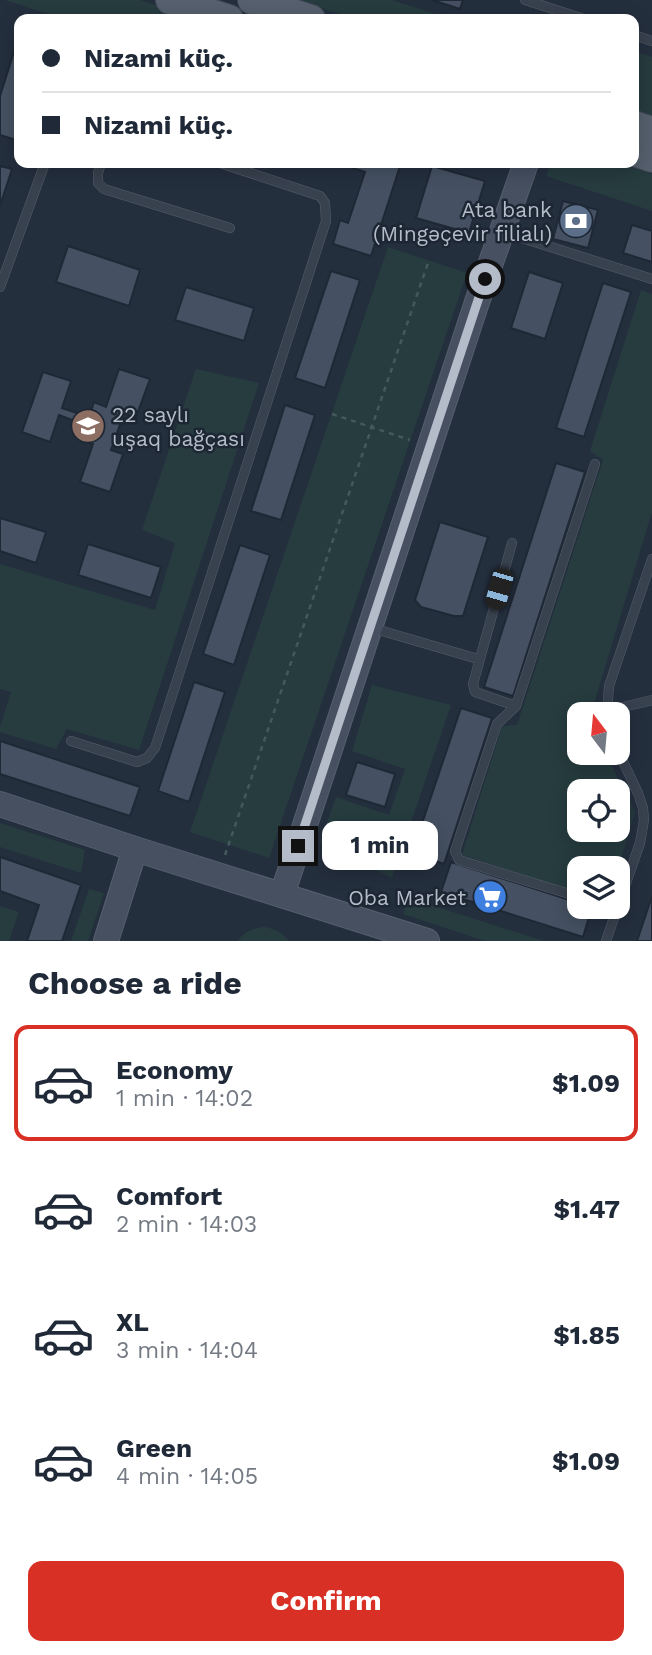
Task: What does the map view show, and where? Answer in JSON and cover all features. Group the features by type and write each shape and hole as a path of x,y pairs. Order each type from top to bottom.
{"main road":[{"path":"170,0 213,14"},
{"path":"252,0 295,14"}],"street":[{"path":"282,895 524,168"},
{"path":"0,804 425,941"},
{"path":"106,941 135,849"}],"lane":[{"path":"525,0 566,14"},
{"path":"0,287 43,168"},
{"path":"100,168 98,183 104,189 230,228"},
{"path":"71,741 137,762 147,758 155,748 326,221 325,203 320,196 235,168"},
{"path":"501,232 652,279"},
{"path":"567,893 459,860 455,851 497,724 516,706 595,464"},
{"path":"512,543 473,684 475,692 516,706"},
{"path":"608,702 610,686 652,559"},
{"path":"370,628 478,659"},
{"path":"630,706 652,700"},
{"path":"625,765 648,821 630,867"},
{"path":"606,941 611,919"}],"path":[{"path":"219,875 429,260"},
{"path":"331,414 410,440"}],"green space":[{"path":"5,0 140,0 183,14 48,14"},
{"path":"296,0 392,0 435,14 339,14"},
{"path":"639,53 652,57 652,119 639,115"},
{"path":"549,168 633,168 652,174 652,211 546,176"},
{"path":"388,247 467,273 269,858 190,832"},
{"path":"641,290 652,294 652,512 595,702 567,702 567,765 611,765 618,779 567,779 567,842 626,842 622,856 567,856 567,889 462,855 502,726 517,725 603,460 590,451"},
{"path":"196,369 259,383 139,750 67,729 56,749 0,732 11,692 0,689 0,564 155,610 175,543 142,530"},
{"path":"372,685 451,705 392,878 320,842 336,797 389,815 405,769 352,751"},
{"path":"630,802 635,812 630,829"},
{"path":"0,823 85,850 81,873 0,847"},
{"path":"89,889 104,893 88,941 71,941"},
{"path":"409,898 544,941 485,941 403,914"},
{"path":"0,906 19,912 9,941 0,941"},
{"path":"264,927 278,931 289,941 237,941 249,931"}],"building":[{"path":"432,0 463,0 460,9"},
{"path":"14,52 14,139 0,135 0,96"},
{"path":"0,166 12,169 0,206"},
{"path":"353,168 399,168 371,256 333,244 340,220 348,223 365,172"},
{"path":"431,168 485,181 469,233 416,218"},
{"path":"563,201 598,210 588,248 553,239"},
{"path":"632,225 652,231 652,262 623,253"},
{"path":"68,246 140,270 129,306 56,282"},
{"path":"331,271 360,280 325,388 295,378"},
{"path":"529,272 563,283 545,339 511,328"},
{"path":"603,283 631,292 584,437 556,428"},
{"path":"186,287 254,308 244,341 175,320"},
{"path":"119,369 150,379 136,417 124,413 111,450 123,454 110,492 80,482 93,444 81,440 86,425 59,415 50,442 22,432 43,372 71,381 62,408 89,417 94,402 106,407"},
{"path":"285,405 315,415 281,520 251,511"},
{"path":"556,463 585,472 513,696 484,687"},
{"path":"0,518 46,532 36,563 0,551"},
{"path":"440,522 488,537 463,616 421,607 415,600"},
{"path":"88,544 161,567 151,598 78,575"},
{"path":"240,545 270,555 234,665 203,654"},
{"path":"194,682 225,692 189,802 158,791"},
{"path":"461,708 492,718 444,864 412,853"},
{"path":"0,741 140,787 130,816 0,774"},
{"path":"357,762 395,774 385,807 346,795"},
{"path":"0,857 81,885 62,941 27,941 39,905 0,891"},
{"path":"451,862 567,899 567,919 588,919 583,937 441,892"},
{"path":"652,896 652,941 637,941"}],"place":[{"name":"Ata bank (Mingəçevir filialı)","path":"576,221"},
{"name":"22 saylı uşaq bağçası","path":"88,426"},
{"name":"Oba Market","path":"490,897"}],"route":[{"path":"298,846 485,279"}]}
